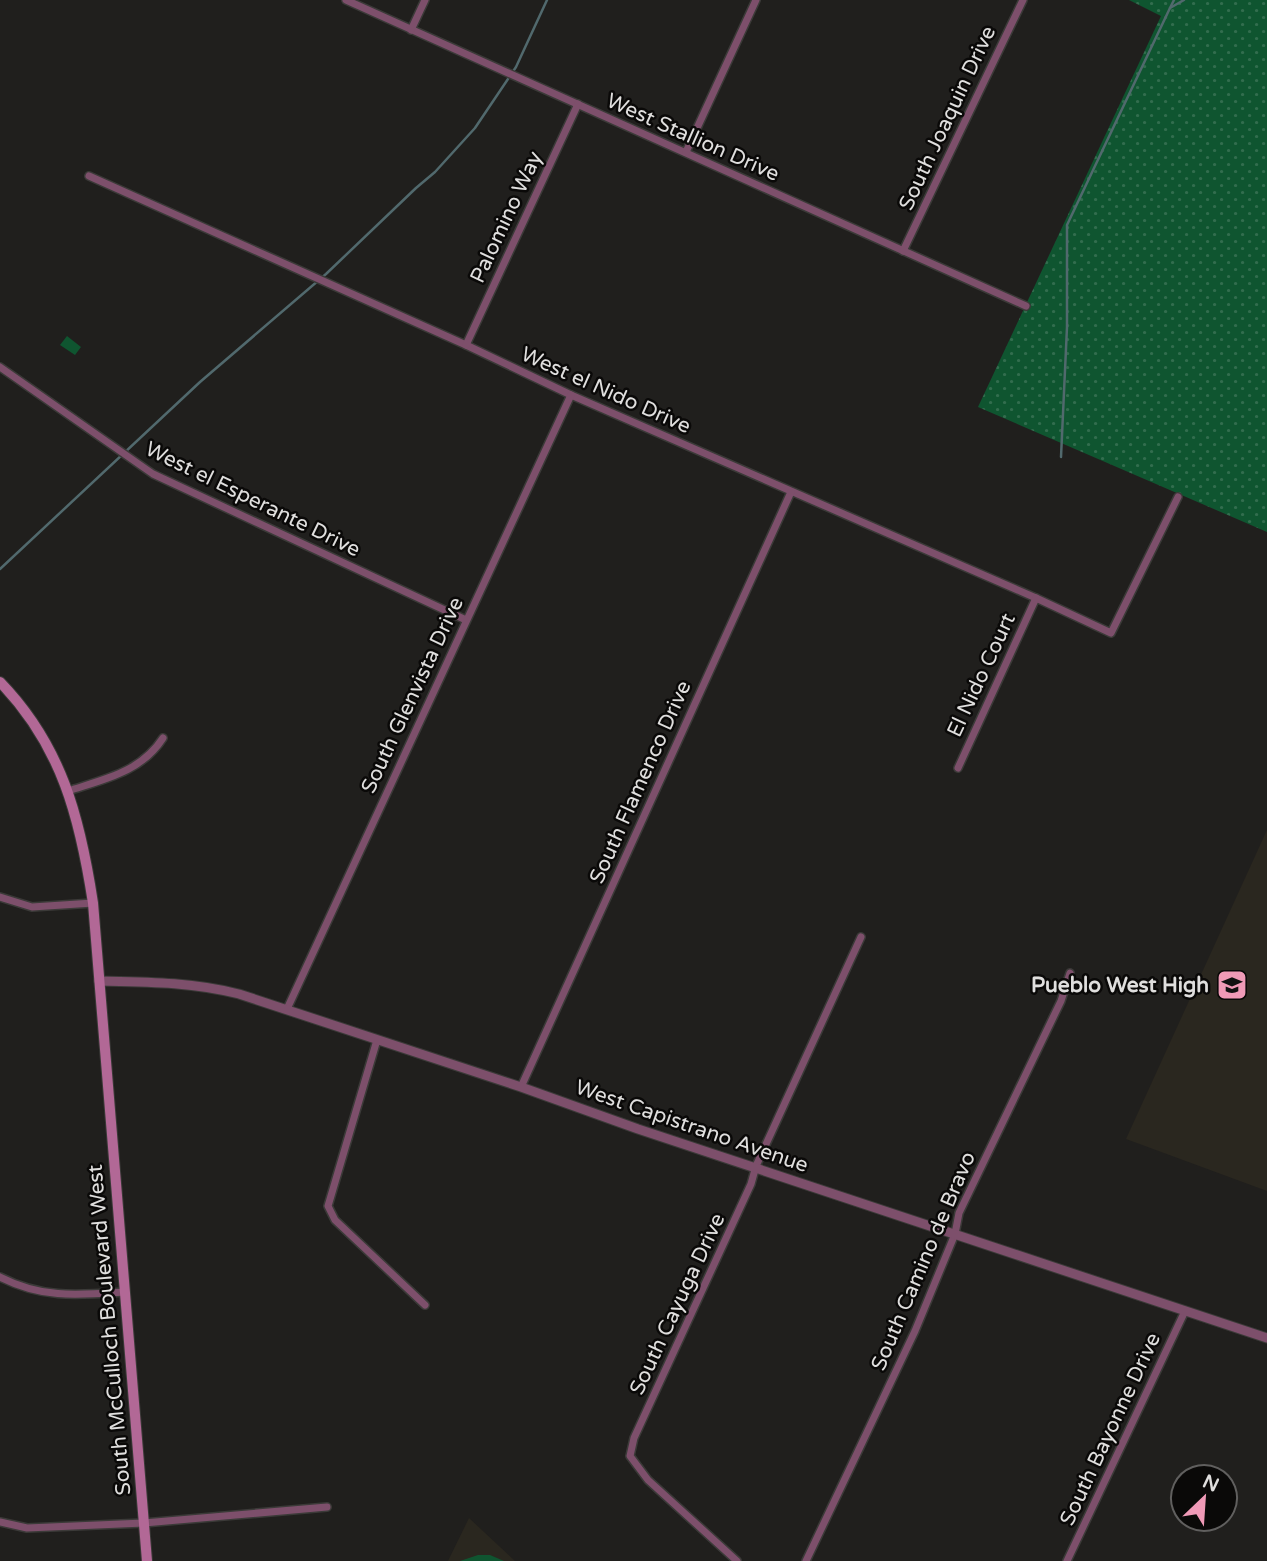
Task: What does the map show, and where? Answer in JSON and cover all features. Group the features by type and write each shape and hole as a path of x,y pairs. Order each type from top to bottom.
{"main road":[{"name":"South McCulloch Boulevard West","path":"0,682 44,739 68,791 82,836 93,903 147,1561"}],"street":[{"name":"West Stallion Drive","path":"346,0 1026,306"},
{"path":"411,30 425,0"},
{"path":"685,152 756,0"},
{"name":"South Joaquin Drive","path":"903,251 1023,0"},
{"name":"Palomino Way","path":"466,345 579,104"},
{"name":"West el Nido Drive","path":"89,176 466,345 572,396 1111,633 1178,497"},
{"name":"West el Esperante Drive","path":"0,367 153,474 466,620"},
{"name":"South Glenvista Drive","path":"287,1009 572,396"},
{"name":"South Flamenco Drive","path":"521,1087 791,492"},
{"name":"El Nido Court","path":"958,768 1036,598"},
{"path":"68,791 123,773 153,755 163,738"},
{"path":"0,897 32,907 93,903"},
{"name":"South Cayuga Drive","path":"737,1561 648,1480 630,1456 634,1438 751,1184 755,1166 861,937"},
{"name":"South Camino de Bravo","path":"806,1561 915,1331 955,1234 959,1213 1061,1001 1069,973"},
{"name":"West Capistrano Avenue","path":"99,981 194,984 239,994 1267,1338"},
{"path":"377,1040 328,1206 335,1220 425,1305"},
{"path":"0,1278 15,1285 61,1296 125,1292"},
{"name":"South Bayonne Drive","path":"1067,1561 1185,1311"},
{"path":"0,1522 27,1528 144,1523 327,1507"}],"shaded area":[{"name":"Pueblo West High","path":"1267,830 1267,1191 1126,1139"},
{"path":"469,1518 515,1561 448,1561"}],"green space":[{"path":"1129,0 1267,0 1267,532 978,407 1161,16"},
{"path":"67,336 81,347 75,355 60,345"},
{"path":"478,1555 490,1555 504,1561 460,1561"}],"waterway":[{"path":"0,569 200,382 326,274 435,172 475,128 516,67 547,0"},
{"path":"1170,8 1174,0"},
{"path":"1061,457 1067,327 1067,225 1170,8 1184,0"}],"place":[{"name":"Pueblo West High","path":"1232,985"}]}
